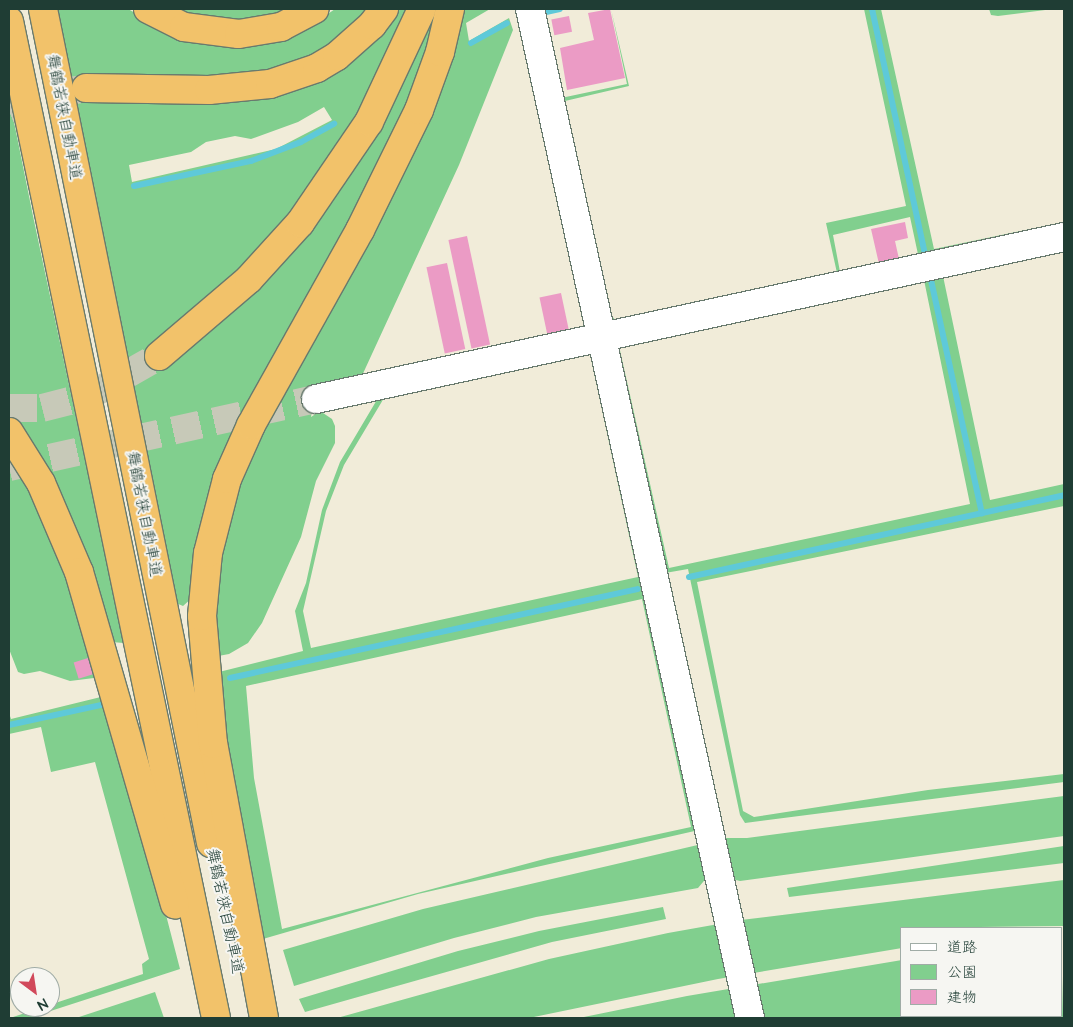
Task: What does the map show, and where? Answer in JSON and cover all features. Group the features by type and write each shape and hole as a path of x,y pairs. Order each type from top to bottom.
{"highway":[{"name":"舞鶴若狭自動車道","path":"43,9 247,1018"},
{"path":"148,9 184,27 239,34 281,26 315,9"},
{"path":"86,88 209,90 270,84 317,68 337,56 372,25 384,9"},
{"path":"159,356 243,285 306,215 369,122 422,9"},
{"path":"264,1018 225,819 203,654 202,616 208,553 228,479 252,424 316,312 405,143 432,78 450,9"},
{"name":"舞鶴若狭自動車道","path":"9,22 141,665 216,1018"},
{"path":"9,432 41,484 66,536 111,673 207,1018"}],"street":[{"path":"530,9 750,1018"},
{"path":"316,399 1064,237"}],"green space":[{"path":"56,9 128,9 182,39 229,46 322,18 335,9 369,9 349,32 316,54 280,69 233,78 78,78 83,101 237,99 397,9 410,9 386,66 337,154 182,354 239,304 429,21 434,18 435,23 415,90 339,247 193,597 183,606 176,603","holes":["324,107 332,120 276,149 132,182 129,165 191,152 206,142 235,136 251,139 298,122"]},
{"path":"173,9 292,9 270,17 234,22 192,17"},
{"path":"461,9 490,9 466,23 469,41 509,18 513,30 459,165 360,380 316,386 311,417 320,411 332,419 335,426 335,443 316,481 301,537 262,623 248,643 229,654 213,657 215,570 240,472"},
{"path":"611,9 629,86 565,101 612,316 615,320 837,273 826,223 906,206 864,9 881,9 934,249 1064,222 1064,228 919,259 910,217 833,235 841,277 611,325 561,98 627,84"},
{"path":"989,9 1053,9 998,16 991,15"},
{"path":"9,97 124,643 111,642 18,424 9,411"},
{"path":"943,276 990,500 1064,484 1064,506 697,582 743,811 754,817 928,790 1064,774 1064,782 745,823 740,815 688,569 665,573 615,344","holes":["924,280 970,504 669,568 619,346"]},
{"path":"590,347 699,830 418,894 256,941 215,673 303,651 295,611 306,583 322,510 340,462 381,393","holes":["590,354 638,577 311,648 303,611 326,511 344,465 384,398","642,599 691,827 548,858 282,929 254,778 246,686"]},
{"path":"9,450 49,526 102,677 70,681 40,671 24,674 18,672 9,649"},
{"path":"109,695 180,969 60,1008 60,1001 143,974 142,964 149,959 95,762 51,772 41,727 9,734 9,713 11,719"},
{"path":"1064,796 1064,836 740,881 732,879 724,838 747,838"},
{"path":"702,844 708,876 698,888 536,917 454,938 294,986 283,950 423,909"},
{"path":"1064,846 1064,863 789,897 787,888"},
{"path":"1064,880 1064,926 900,927 900,948 718,979 529,1018 337,1018 549,959 668,933 741,920"},
{"path":"663,907 666,919 552,942 305,1012 299,999 458,951 539,931"},
{"path":"1064,936 1064,1018 579,1018 687,996 900,960 900,1017 1063,1017"},
{"path":"155,992 164,1018 76,1018"},
{"path":"13,1017 32,1017 29,1018 10,1018"}],"building":[{"path":"610,9 625,78 567,90 560,48 594,40 588,13"},
{"path":"569,16 572,32 554,35 551,19"},
{"path":"905,222 908,238 895,241 899,259 879,264 871,229"},
{"path":"467,236 490,345 471,349 448,240"},
{"path":"447,263 465,349 445,353 426,267"},
{"path":"561,293 569,331 548,336 539,298"},
{"path":"88,658 93,674 79,679 74,662"}],"waterway":[{"path":"546,12 560,9"},
{"path":"872,9 925,254"},
{"path":"471,43 507,23"},
{"path":"134,186 251,161 301,142 334,124"},
{"path":"931,280 982,514"},
{"path":"689,577 1064,495"},
{"path":"230,678 637,589"},
{"path":"9,725 110,703"}],"tunnel":[{"path":"9,111 51,94 83,89"},
{"path":"9,408 42,408 89,396 159,356"},
{"path":"9,467 316,399"}]}
